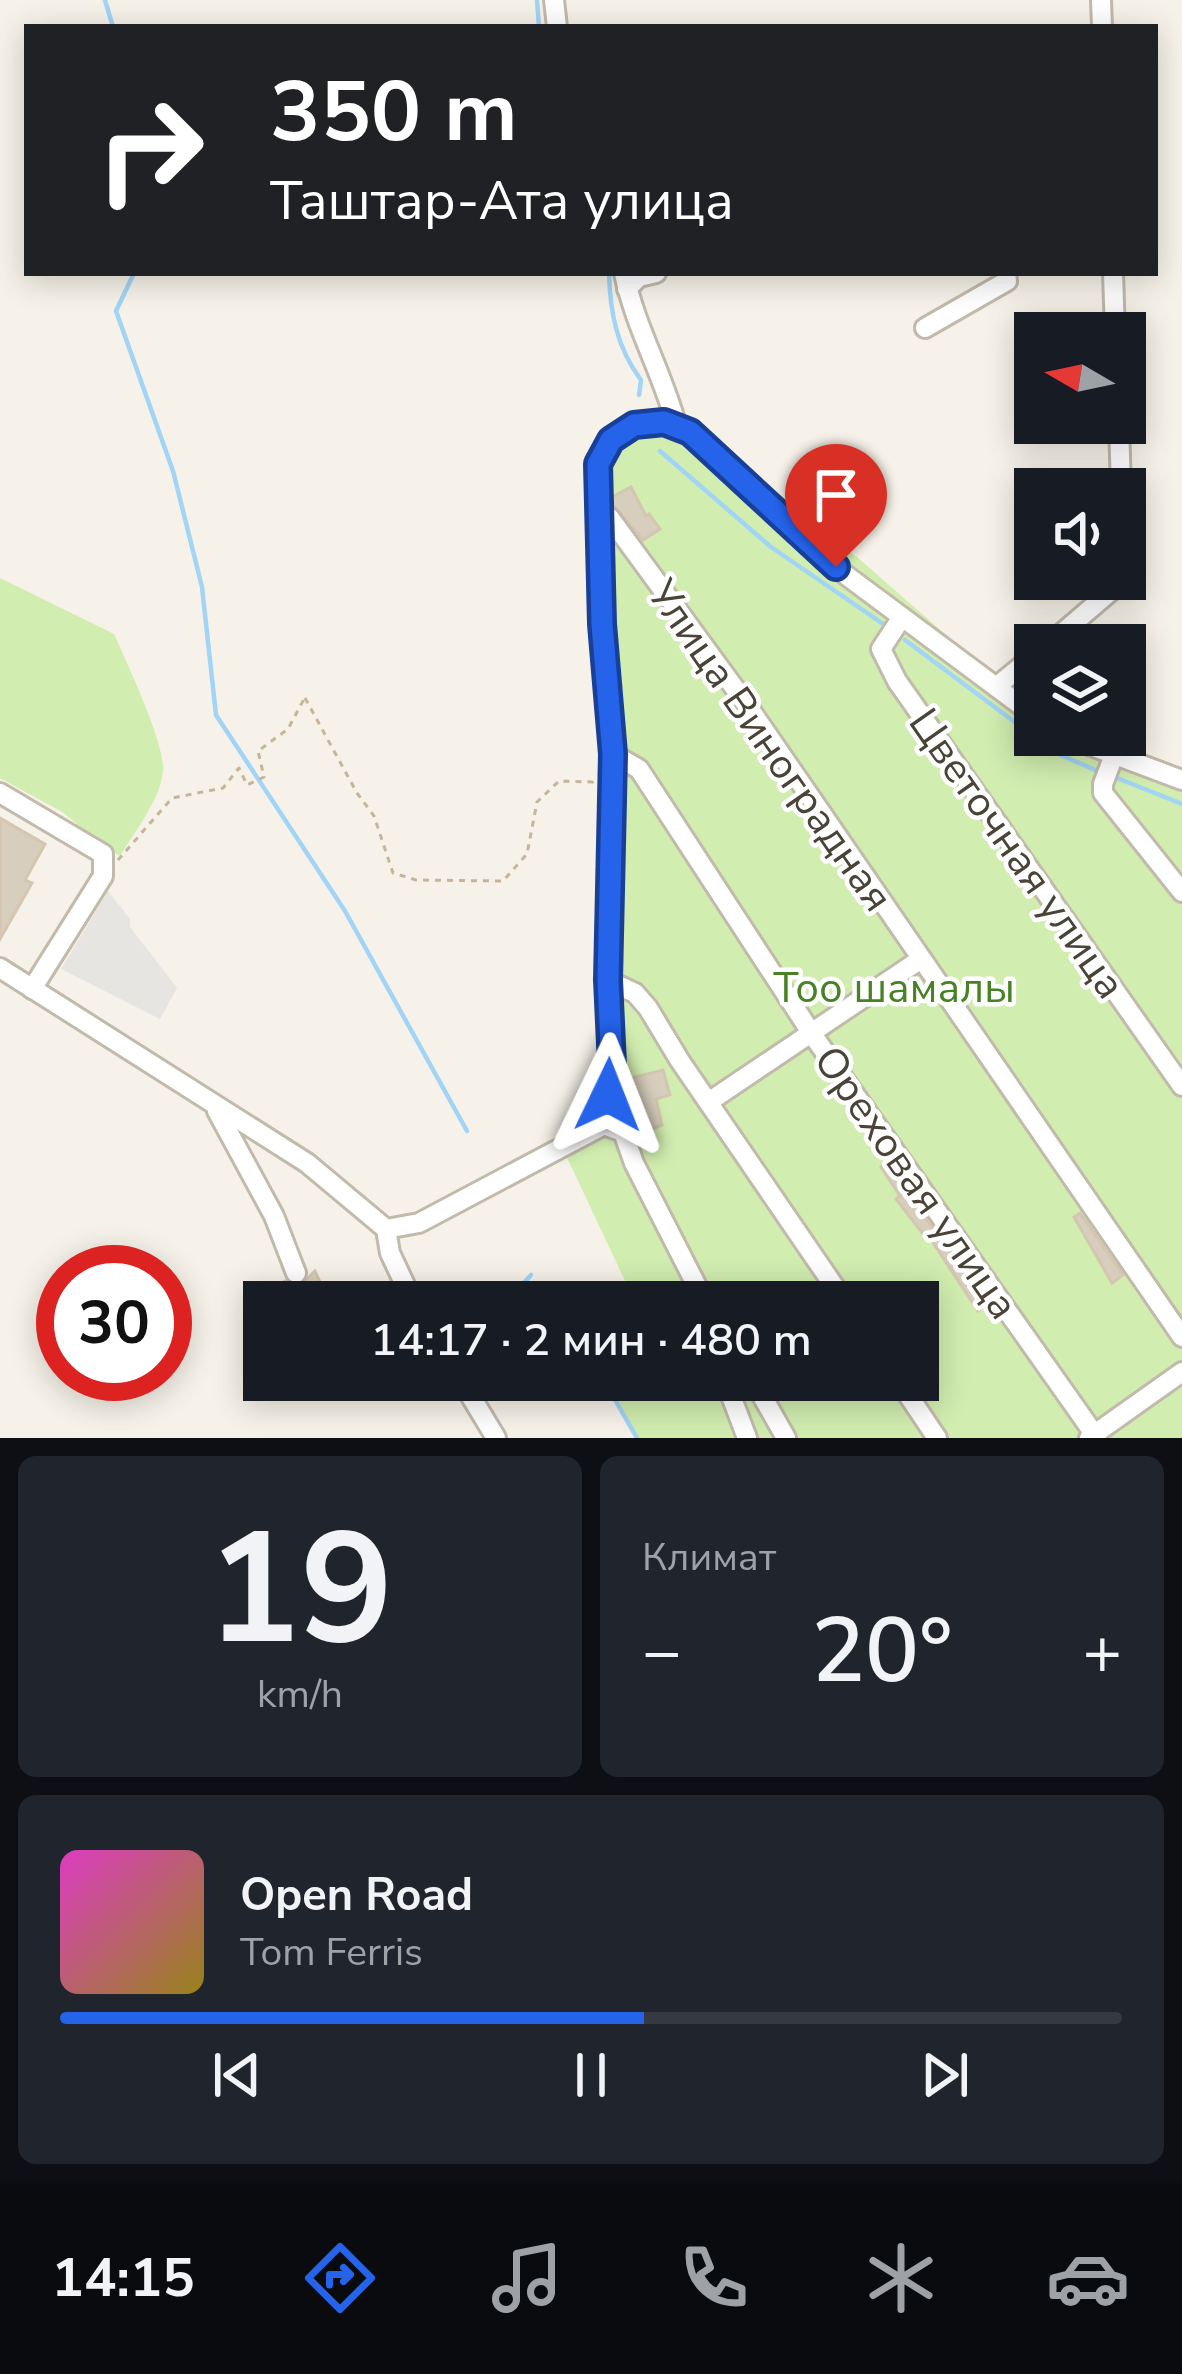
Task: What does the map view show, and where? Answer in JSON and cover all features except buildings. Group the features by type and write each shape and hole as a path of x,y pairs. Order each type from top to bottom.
{"street":[{"path":"925,328 1006,281 1006,276"},
{"path":"1113,276 1114,312"},
{"path":"626,281 631,309 666,386 677,427"},
{"path":"604,1125 612,1065 608,980 613,754 598,464 611,440 634,425 664,422 690,432 836,567 1014,700"},
{"name":"Улица Виноградная","path":"599,517 610,518 747,705 1182,1337"},
{"path":"1072,624 1100,600"},
{"name":"Цветочная улица","path":"902,617 881,649 896,681 1182,1085"},
{"path":"996,687 1014,673"},
{"name":"Ореховая улица","path":"613,754 639,769 812,1034 1093,1437"},
{"path":"1113,756 1103,793 1182,892"},
{"path":"1119,756 1182,780"},
{"path":"0,793 103,854 103,876 32,989"},
{"path":"710,1101 922,958"},
{"path":"0,968 307,1163 386,1229 390,1253 403,1281"},
{"path":"608,980 635,993 648,1008 831,1281"},
{"path":"214,1106 274,1216 296,1273"},
{"path":"386,1229 419,1223 604,1125 623,1132 695,1281"},
{"path":"1093,1437 1182,1372"},
{"path":"474,1401 496,1438"},
{"path":"733,1401 747,1438"},
{"path":"765,1401 786,1438"},
{"path":"912,1401 937,1438"}],"path":[{"path":"103,876 172,798 224,788 239,768 247,785 264,777 258,751 288,729 305,698 374,816 393,873 416,880 503,881 527,854 536,802 559,781 593,782 613,754"}],"green space":[{"name":"Тоо шамалы","path":"664,422 722,451 1014,688 1014,756 1146,754 1182,768 1182,1438 637,1438 616,1401 939,1401 939,1281 625,1281 563,1149 604,1125 613,754 598,464 611,440"},
{"path":"0,578 114,634 135,682 158,741 163,770 152,803 120,856 64,813 0,778"}],"shaded area":[{"path":"108,891 177,988 160,1019 61,969"}],"waterway":[{"path":"105,0 112,24"},
{"path":"537,0 539,24"},
{"path":"133,276 116,311 173,471 202,587 216,715 345,911 467,1131"},
{"path":"609,276 616,330 641,380 639,395"},
{"path":"660,451 771,547 889,628"},
{"path":"905,640 1056,753 1102,773"},
{"path":"1117,778 1182,804"},
{"path":"526,1281 531,1275"},
{"path":"616,1401 637,1438"}],"route":[{"path":"608,1095 613,754 602,624 598,464 611,440 634,425 664,422 690,432 836,567"}]}
